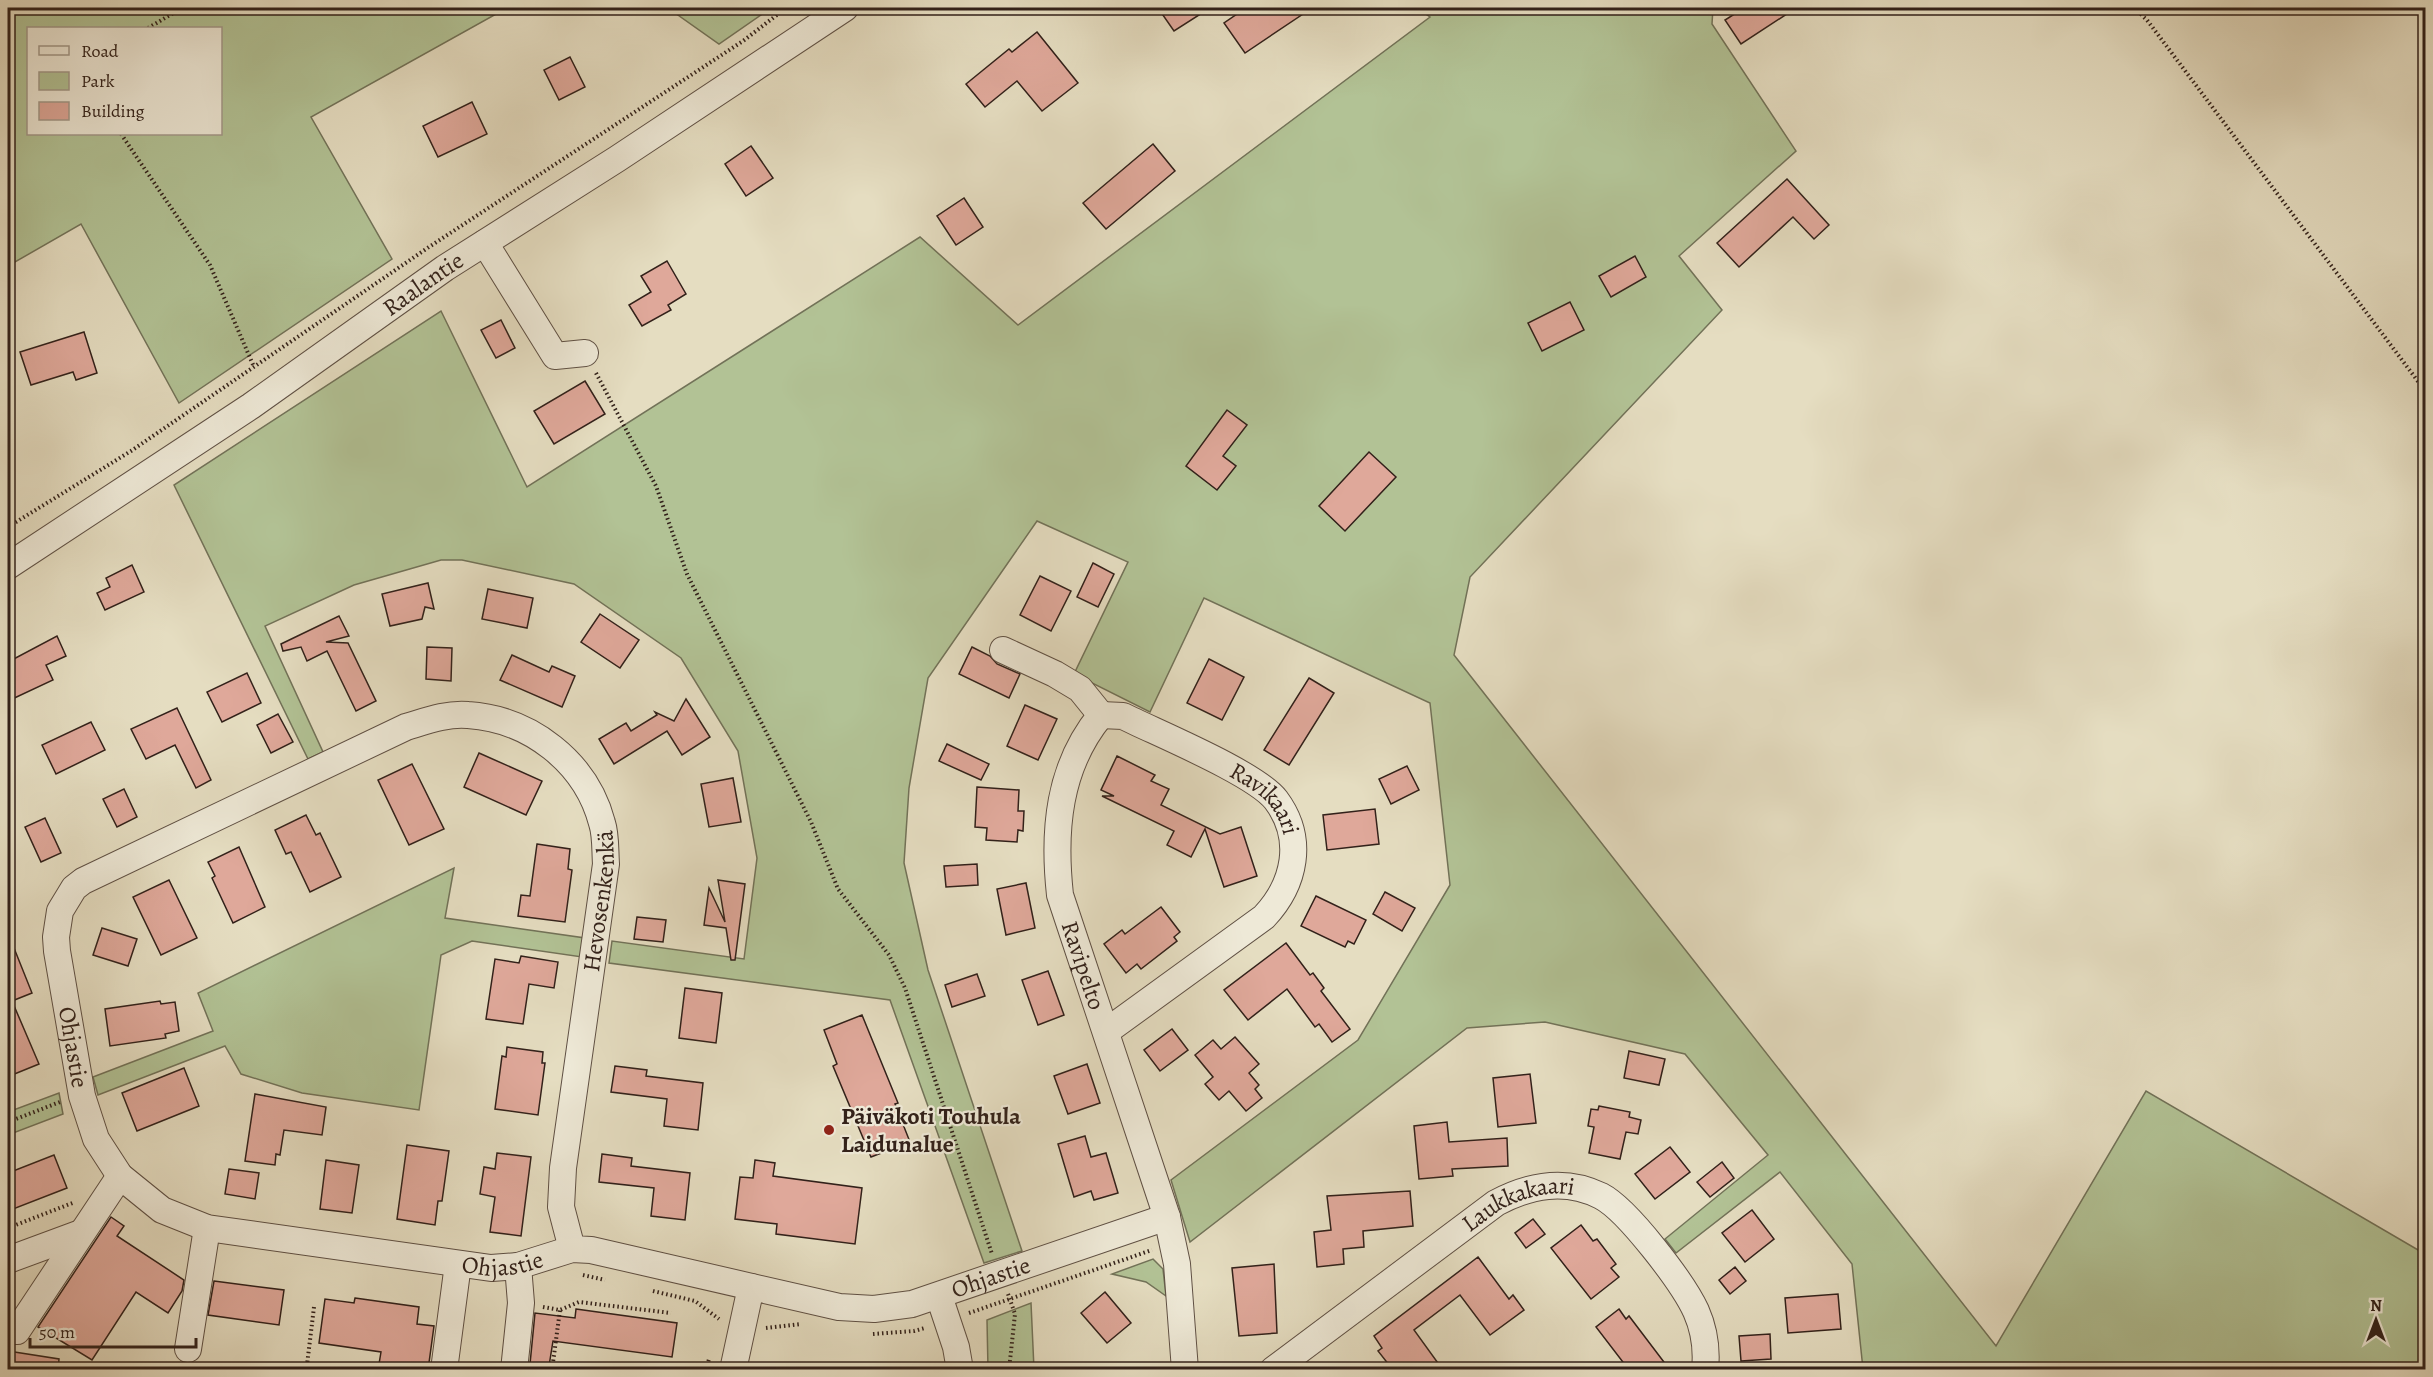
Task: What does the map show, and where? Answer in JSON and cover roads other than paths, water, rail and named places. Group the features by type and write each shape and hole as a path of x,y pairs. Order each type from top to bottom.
{"street":[{"name":"Raalantie","path":"8,566 251,406 484,243 845,8"},
{"path":"484,243 555,356 585,353"},
{"path":"1003,650 1055,674 1080,689 1101,715"},
{"name":"Hevosenkenkä","path":"65,901 83,881 406,726 434,718 466,715 497,719 523,728 549,744 570,762 589,789 602,823 606,864 563,1168 561,1207 572,1249"},
{"name":"Ravipelto","path":"1101,715 1085,735 1069,768 1059,807 1055,854 1060,895 1167,1217 1177,1264 1185,1370"},
{"name":"Ravikaari","path":"1101,715 1122,716 1253,781 1275,800 1290,826 1294,854 1290,878 1277,903 1264,917 1107,1031"},
{"name":"Ohjastie","path":"65,901 57,920 56,937 82,1095 96,1139 120,1176 162,1210 207,1228 491,1268 518,1266 572,1249 591,1250 839,1307 874,1309 912,1304 939,1296 1167,1217"},
{"path":"8,1330 17,1331 120,1176"},
{"name":"Laukkakaari","path":"1273,1370 1496,1203 1522,1189 1549,1184 1576,1188 1600,1196 1623,1212 1681,1286 1696,1312 1704,1337 1705,1370"},
{"path":"188,1349 207,1228"},
{"path":"8,1260 81,1233"},
{"path":"444,1370 458,1264"},
{"path":"514,1370 521,1303 518,1266"},
{"path":"733,1370 751,1287"},
{"path":"939,1296 956,1347 960,1370"}],"place":[{"name":"Päiväkoti Touhula Laidunalue","path":"829,1130"}]}
